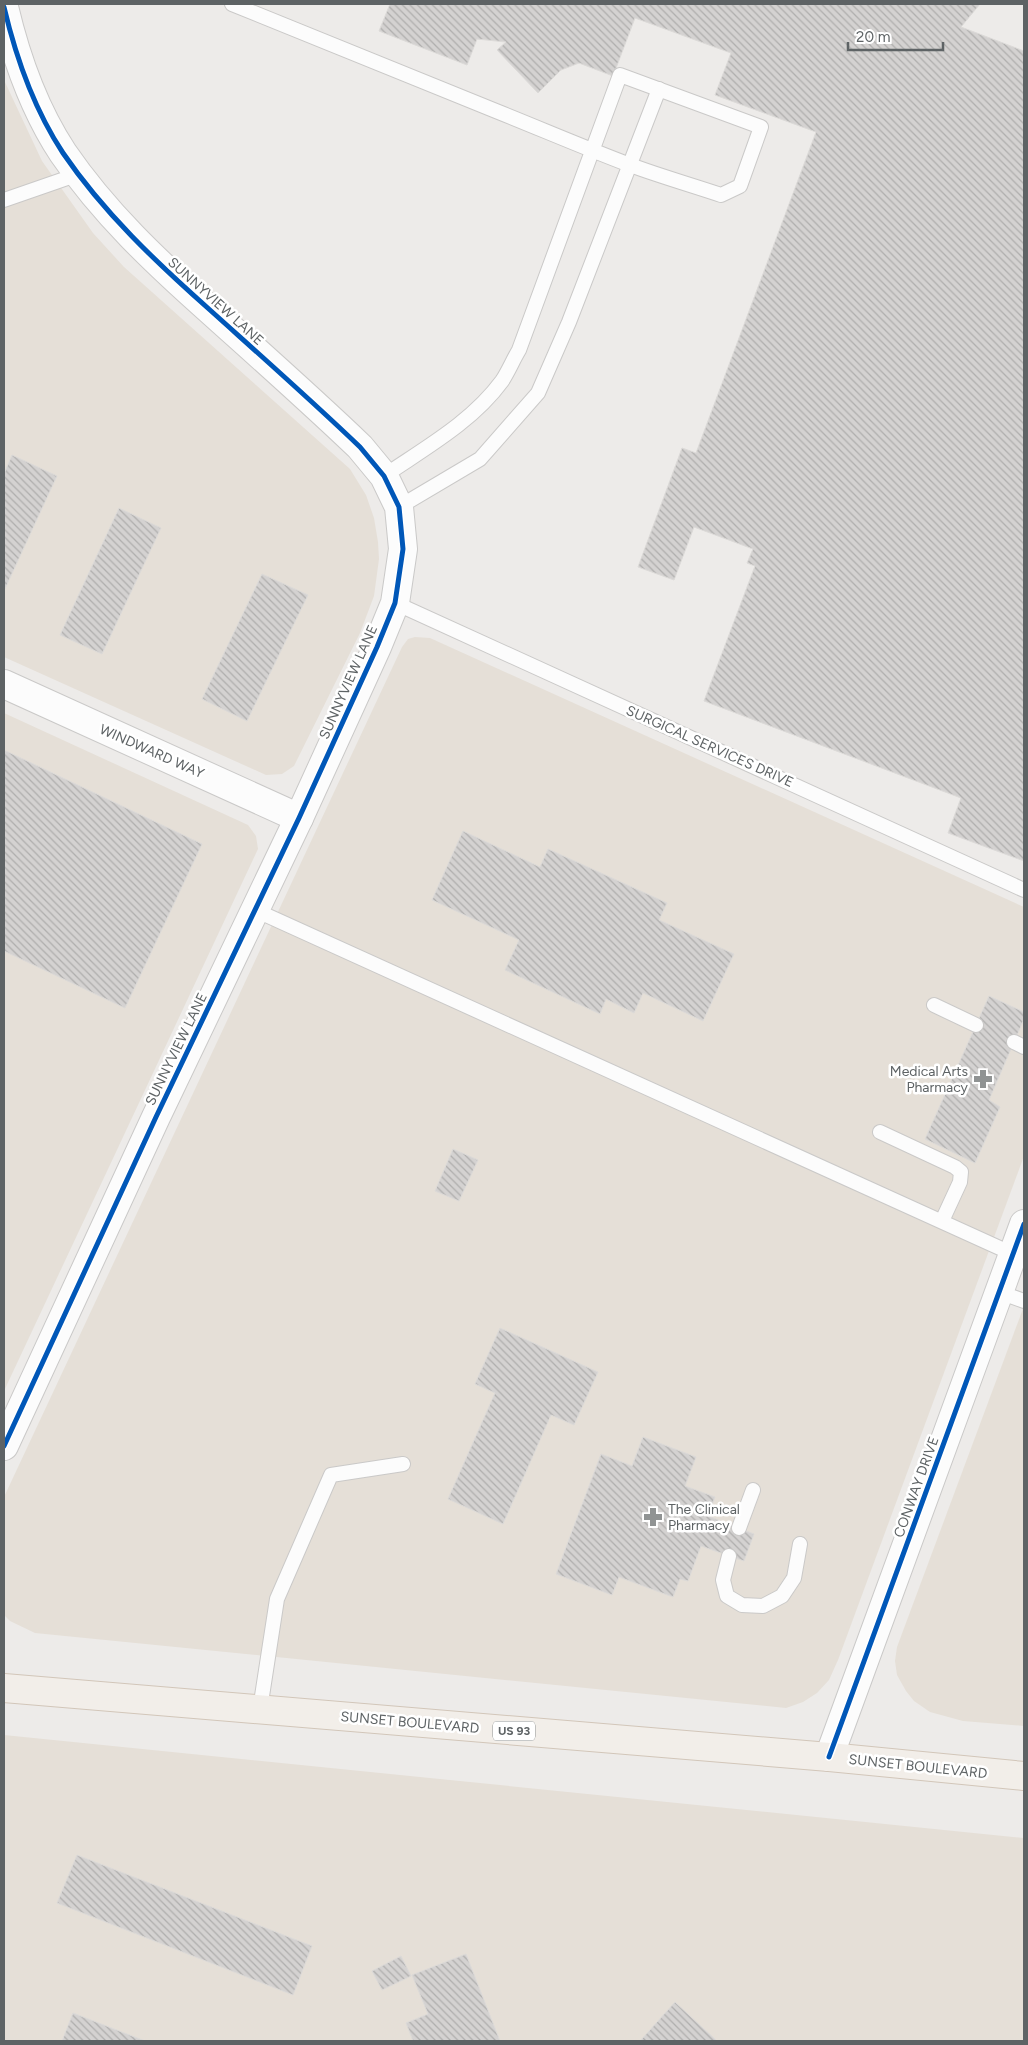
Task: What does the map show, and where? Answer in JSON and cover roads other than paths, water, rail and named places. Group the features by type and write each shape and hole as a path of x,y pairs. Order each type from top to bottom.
{"main road":[{"name":"SUNSET BOULEVARD","path":"4,1688 829,1757 1024,1776"}],"street":[{"name":"SUNNYVIEW LANE","path":"4,7 11,38 32,95 63,152 79,174 102,204 149,255 360,447 384,476 399,507 403,549 395,603 377,647 299,818 152,1126 4,1446"},
{"name":"WINDWARD WAY","path":"4,684 299,818"},
{"name":"CONWAY DRIVE","path":"829,1757 1012,1296 1013,1254 1024,1224"}],"lane":[{"path":"232,4 594,150 631,166 721,195 740,186 761,127 620,75 594,150 519,350 502,380 480,406 449,432 384,476"},
{"path":"399,507 480,459 538,393 570,322 659,89"},
{"path":"4,200 79,174"},
{"name":"SURGICAL SERVICES DRIVE","path":"395,603 1024,890"},
{"path":"255,910 1013,1254"},
{"path":"934,1005 976,1025"},
{"path":"880,1132 955,1167 961,1172 960,1182 942,1222"},
{"path":"260,1709 277,1599 331,1475 403,1464"},
{"path":"739,1528 753,1490"},
{"path":"729,1556 722,1580 727,1596 742,1605 764,1606 782,1596 794,1578 800,1544"}],"place":[{"name":"Medical Arts Pharmacy","path":"983,1079"},
{"name":"The Clinical Pharmacy","path":"653,1517"}]}
